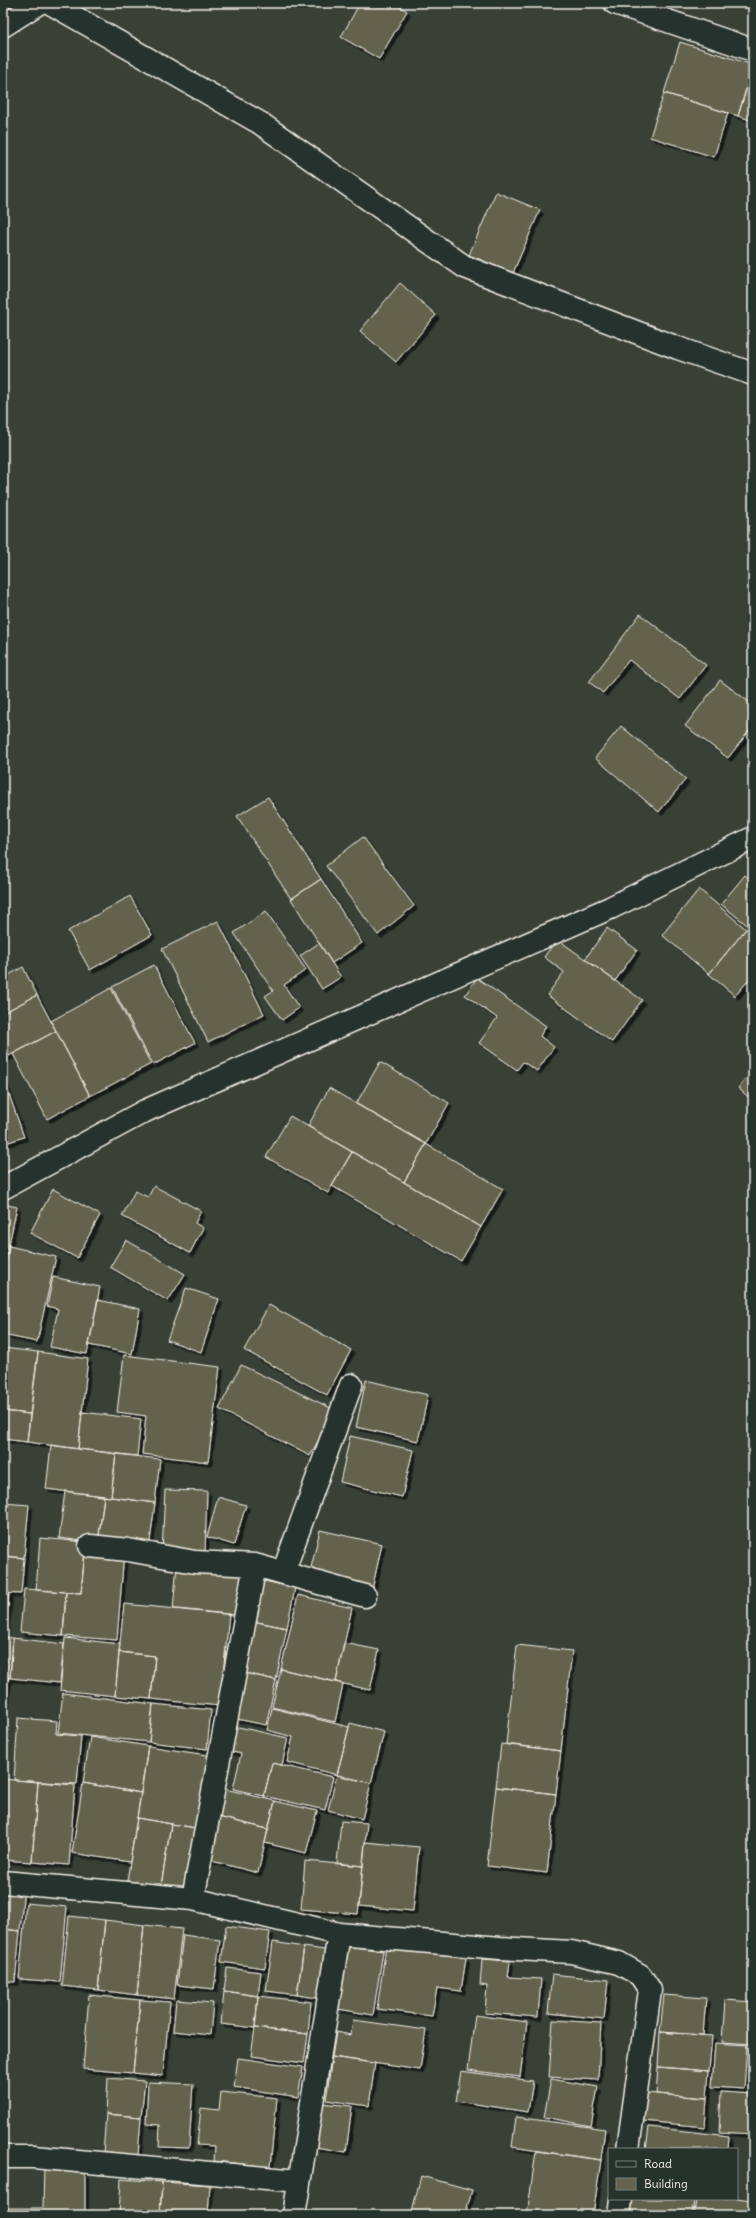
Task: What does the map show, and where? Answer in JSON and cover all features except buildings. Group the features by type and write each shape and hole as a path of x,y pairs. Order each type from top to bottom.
{"street":[{"path":"3,26 39,3"},
{"path":"50,3 260,123 465,267 678,348 753,374"},
{"path":"615,3 753,50"},
{"path":"3,1188 145,1111 603,911 753,838"},
{"path":"283,1573 351,1385"},
{"path":"90,1546 128,1550 195,1562 255,1565 365,1596"},
{"path":"193,1899 255,1565"},
{"path":"3,1882 193,1899 339,1934 500,1948 571,1952 619,1964 640,1975 650,1990 628,2148"},
{"path":"294,2215 339,1934"},
{"path":"3,2157 34,2158 299,2181"},
{"path":"619,2215 621,2200"}]}
